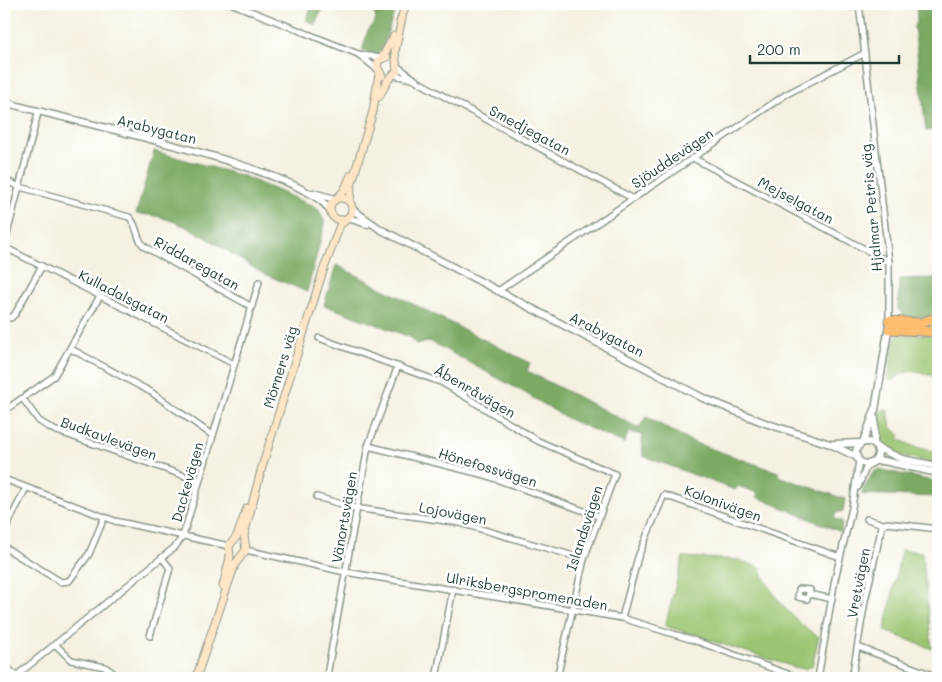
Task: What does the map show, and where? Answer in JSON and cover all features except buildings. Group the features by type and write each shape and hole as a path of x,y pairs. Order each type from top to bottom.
{"highway":[{"path":"889,324 921,323 938,317"},
{"path":"889,324 938,332"}],"main road":[{"path":"362,144 350,201 353,210 347,219 332,214 331,204 344,191 373,111 385,85 393,76 396,63 396,47 406,4"},
{"path":"373,111 378,71 382,58 388,51 402,18"},
{"path":"382,58 390,57 396,63"},
{"path":"378,71 384,77 393,76"},
{"path":"336,199 346,198 350,201"},
{"name":"Mörners väg","path":"322,274 333,230 332,214"},
{"name":"Mörners väg","path":"235,540 262,467 322,274 340,225 347,219"},
{"name":"Mörners väg","path":"245,546 262,467"},
{"path":"196,678 235,564 245,546 235,540 229,549 229,562 212,627"},
{"path":"229,549 234,556 240,556"}],"street":[{"path":"233,4 358,54 382,58"},
{"name":"Hjalmar Petris väg","path":"859,4 889,262 889,324 875,410 876,446"},
{"name":"Sjöuddevägen","path":"498,292 632,198 785,95 865,53"},
{"path":"358,54 378,71"},
{"name":"Smedjegatan","path":"396,63 417,81 632,198"},
{"name":"Smedjegatan","path":"393,76 417,81"},
{"name":"Arabygatan","path":"4,102 38,113 219,157 270,174 324,203 332,214"},
{"path":"4,246 38,113"},
{"name":"Mejselgatan","path":"693,158 889,262"},
{"name":"Riddaregatan","path":"4,180 20,187 129,217 135,223 139,242 144,247 252,307"},
{"name":"Arabygatan","path":"300,189 336,199"},
{"name":"Arabygatan","path":"353,210 380,229 703,398 765,424 830,444 858,458"},
{"name":"Arabygatan","path":"347,219 380,229"},
{"name":"Kulladalsgatan","path":"4,246 234,364"},
{"path":"4,316 11,318 15,314 42,266"},
{"name":"Dackevägen","path":"4,664 16,676 162,558 175,547 183,536 259,282"},
{"path":"4,411 54,376 100,296"},
{"name":"Åbenråvägen","path":"319,338 443,383 538,441 615,474"},
{"path":"70,349 151,392 212,434"},
{"name":"Vänortsvägen","path":"327,675 355,508 368,446 398,366"},
{"name":"Budkavlevägen","path":"23,399 39,421 54,430 198,482"},
{"name":"Hjalmar Petris väg","path":"862,443 875,410"},
{"path":"818,678 840,557 855,494 858,458 856,450 862,443 876,446 897,457 938,466"},
{"name":"Arabygatan","path":"830,444 862,443"},
{"name":"Hönefossvägen","path":"368,446 485,475 598,516"},
{"path":"855,494 864,472 878,455 876,446"},
{"path":"858,458 864,464 884,461 938,473"},
{"name":"Islandsvägen","path":"557,678 584,559 598,516 615,474"},
{"path":"4,479 104,518 183,536 229,549"},
{"path":"4,532 26,488"},
{"name":"Kolonivägen","path":"622,618 638,557 664,495 840,557"},
{"name":"Lojovägen","path":"317,498 355,508 460,522 584,559"},
{"path":"4,546 61,582 69,581 89,554 104,518"},
{"path":"866,519 883,524 938,529"},
{"name":"Vretvägen","path":"852,678 868,583 883,524"},
{"name":"Ulriksbergspromenaden","path":"245,546 345,572 622,618 696,641 799,678"},
{"path":"150,636 170,568 162,558"},
{"path":"436,678 453,589"},
{"path":"809,594 832,598"},
{"path":"55,644 71,660 105,667 120,678"},
{"path":"858,646 938,677"}],"green space":[{"path":"313,4 325,4 315,25 306,20"},
{"path":"376,4 397,4 382,50 376,55 362,51 368,30 376,20 374,11"},
{"path":"916,4 938,4 938,129 926,131 914,26 917,21"},
{"path":"154,151 243,176 318,208 325,223 307,292 260,272 183,225 152,215 136,214"},
{"path":"336,265 530,363 527,371 639,428 646,417 695,443 778,472 781,477 845,499 843,511 836,513 834,519 842,521 841,532 757,497 758,493 738,486 735,490 643,456 642,435 629,432 624,443 568,419 430,341 417,345 410,337 324,305"},
{"path":"938,278 938,311 926,317 904,316 898,309 899,279"},
{"path":"899,334 938,335 938,377 908,372 898,376 894,381 888,379 895,337"},
{"path":"885,409 888,411 891,427 900,435 898,439 915,447 938,452 938,464 881,448 876,438 880,412"},
{"path":"878,469 938,482 938,497 861,494 872,474"},
{"path":"901,550 922,552 932,649 885,631"},
{"path":"683,557 739,560 761,568 776,598 792,616 819,637 812,666 805,669 794,667 665,626"}]}
